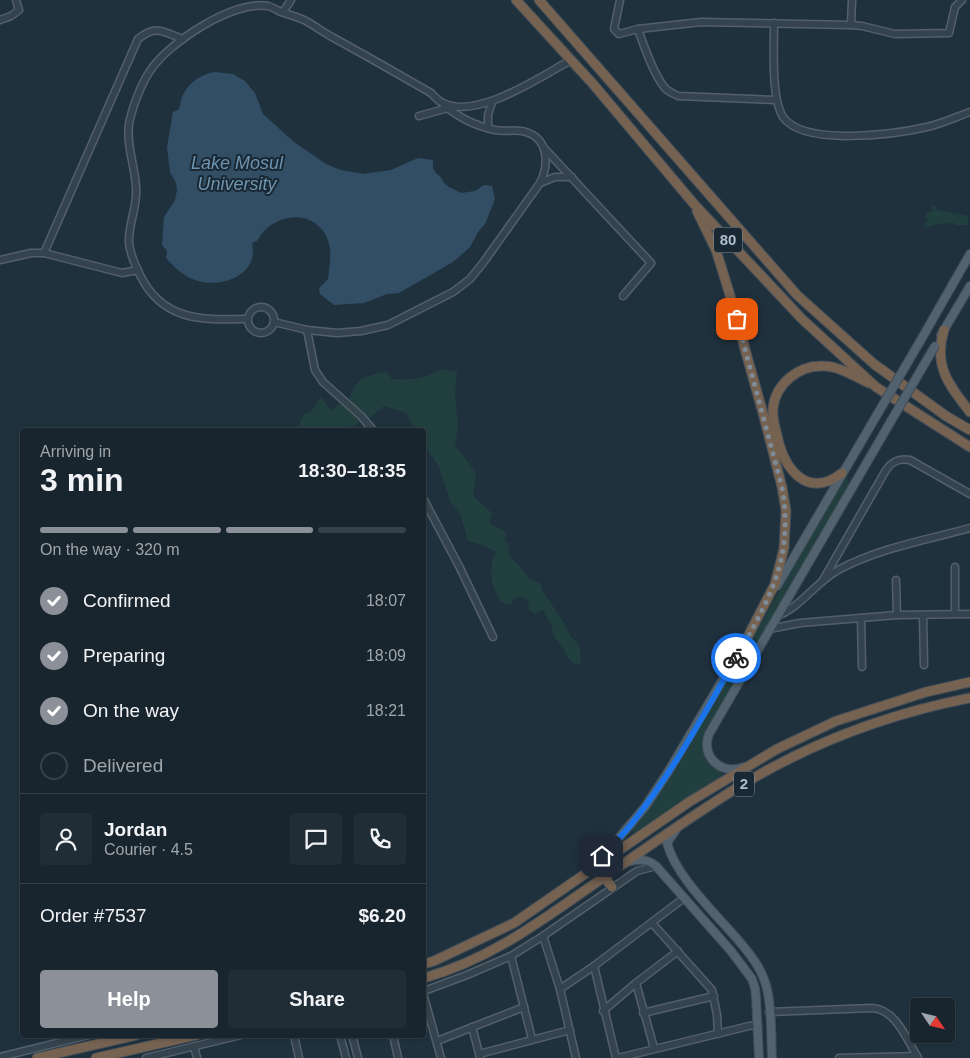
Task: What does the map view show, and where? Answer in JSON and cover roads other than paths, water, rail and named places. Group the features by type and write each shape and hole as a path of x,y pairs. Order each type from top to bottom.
{"highway":[{"name":"80","path":"516,0 571,60 694,204 802,319 876,387 970,447"},
{"name":"80","path":"539,0 797,295 874,364 946,416 970,430"},
{"path":"694,204 716,250 729,292 764,417 782,487 786,511 784,548 774,584 746,640"},
{"path":"944,330 940,351 942,370 953,390 970,412"},
{"path":"842,472 833,480 817,483 804,480 794,474 785,462 780,449 773,417 776,397 782,386 792,375 808,367 825,366 844,372 876,387"},
{"name":"2","path":"426,963 514,923 689,802 802,736 836,722 918,694 970,682"},
{"name":"2","path":"426,977 474,961 521,935 736,789 806,751 898,717 970,698"},
{"path":"836,722 843,736"},
{"path":"604,877 612,887"},
{"path":"514,923 521,935"},
{"path":"37,1058 125,1038 127,1050"},
{"path":"96,1058 183,1038"}],"main road":[{"path":"574,881 612,846 645,807 668,772 970,254"},
{"path":"755,762 734,769 722,767 711,759 708,754 706,740 712,726 858,480 970,286"},
{"path":"842,472 858,480"},
{"path":"678,827 667,843 670,854 684,878 748,951 766,983 772,1058"},
{"path":"625,863 639,859 650,861 656,866 731,951 747,972 755,988 759,1058"},
{"path":"747,972 758,967"}],"street":[{"path":"0,20 11,16 19,10 16,0"},
{"path":"283,12 291,0"},
{"path":"620,0 614,27 615,32 619,34 638,29 701,22 850,25 894,34 949,33 955,7 962,0"},
{"path":"850,25 852,0"},
{"path":"247,319 197,319 180,314 159,301 144,284 129,245 130,229 136,205 136,187 130,154 129,124 139,93 149,71 165,52 190,32 241,6 267,6 306,21 431,93 457,116 473,124 496,130 526,132 544,147 651,263 624,296"},
{"path":"774,23 776,100 784,118 797,128 819,134 864,136 927,127 970,112"},
{"path":"638,29 646,51 666,89 678,96 776,100"},
{"path":"44,253 138,39 147,32 156,30 183,38"},
{"path":"442,102 452,106 471,107 492,102 571,60"},
{"path":"488,127 488,115 492,102"},
{"path":"419,116 448,108"},
{"path":"274,322 307,330 338,333 361,331 388,326 453,292 470,279 483,264 540,183 544,175 546,161 544,147"},
{"path":"540,183 555,177 572,177"},
{"path":"0,260 31,253 44,253 122,273 138,270"},
{"path":"258,307 263,307 270,311 274,322 270,330 261,334 250,328 247,319 251,311 258,307"},
{"path":"307,330 315,370 323,382 372,428"},
{"path":"823,580 886,470 896,461 905,459 914,462 970,494"},
{"path":"426,504 459,566 492,637"},
{"path":"777,616 788,612 823,580 840,569 878,553 970,528"},
{"path":"955,567 955,614"},
{"path":"896,580 897,614"},
{"path":"768,629 897,614 970,614"},
{"path":"923,615 924,665"},
{"path":"861,618 862,667"},
{"path":"426,990 511,956 543,936 637,870 656,866"},
{"path":"560,989 594,966 684,898"},
{"path":"652,923 712,990 718,1034"},
{"path":"543,936 560,989 576,1058"},
{"path":"603,1011 636,983 678,952"},
{"path":"511,956 532,1039"},
{"path":"594,966 603,1011 617,1058 749,1026 758,1026"},
{"path":"636,983 654,1048"},
{"path":"643,1013 714,996"},
{"path":"426,1004 441,1058"},
{"path":"437,1041 524,1006"},
{"path":"769,1012 881,1009 892,1017 917,1057"},
{"path":"472,1027 479,1056 532,1039 570,1030"},
{"path":"0,1057 77,1038"},
{"path":"146,1058 229,1038"},
{"path":"295,1038 299,1058"},
{"path":"341,1038 346,1058"},
{"path":"353,1038 358,1058"},
{"path":"394,1038 398,1058"},
{"path":"194,1046 197,1058"},
{"path":"839,1058 917,1057"}],"water":[{"name":"Lake Mosul University","path":"214,72 233,74 245,81 255,93 263,114 294,142 326,164 341,170 363,174 391,170 418,158 433,160 434,170 444,183 461,193 475,191 484,185 492,186 495,199 485,224 470,247 453,262 399,293 387,294 364,303 334,305 320,294 319,288 328,279 330,262 329,244 324,232 316,224 306,219 295,217 284,219 274,224 264,231 257,241 253,242 253,255 250,264 237,277 218,283 207,283 184,275 166,258 167,251 162,245 164,217 175,200 177,190 176,183 170,172 167,147 173,112 180,107 185,92 195,80"}]}
